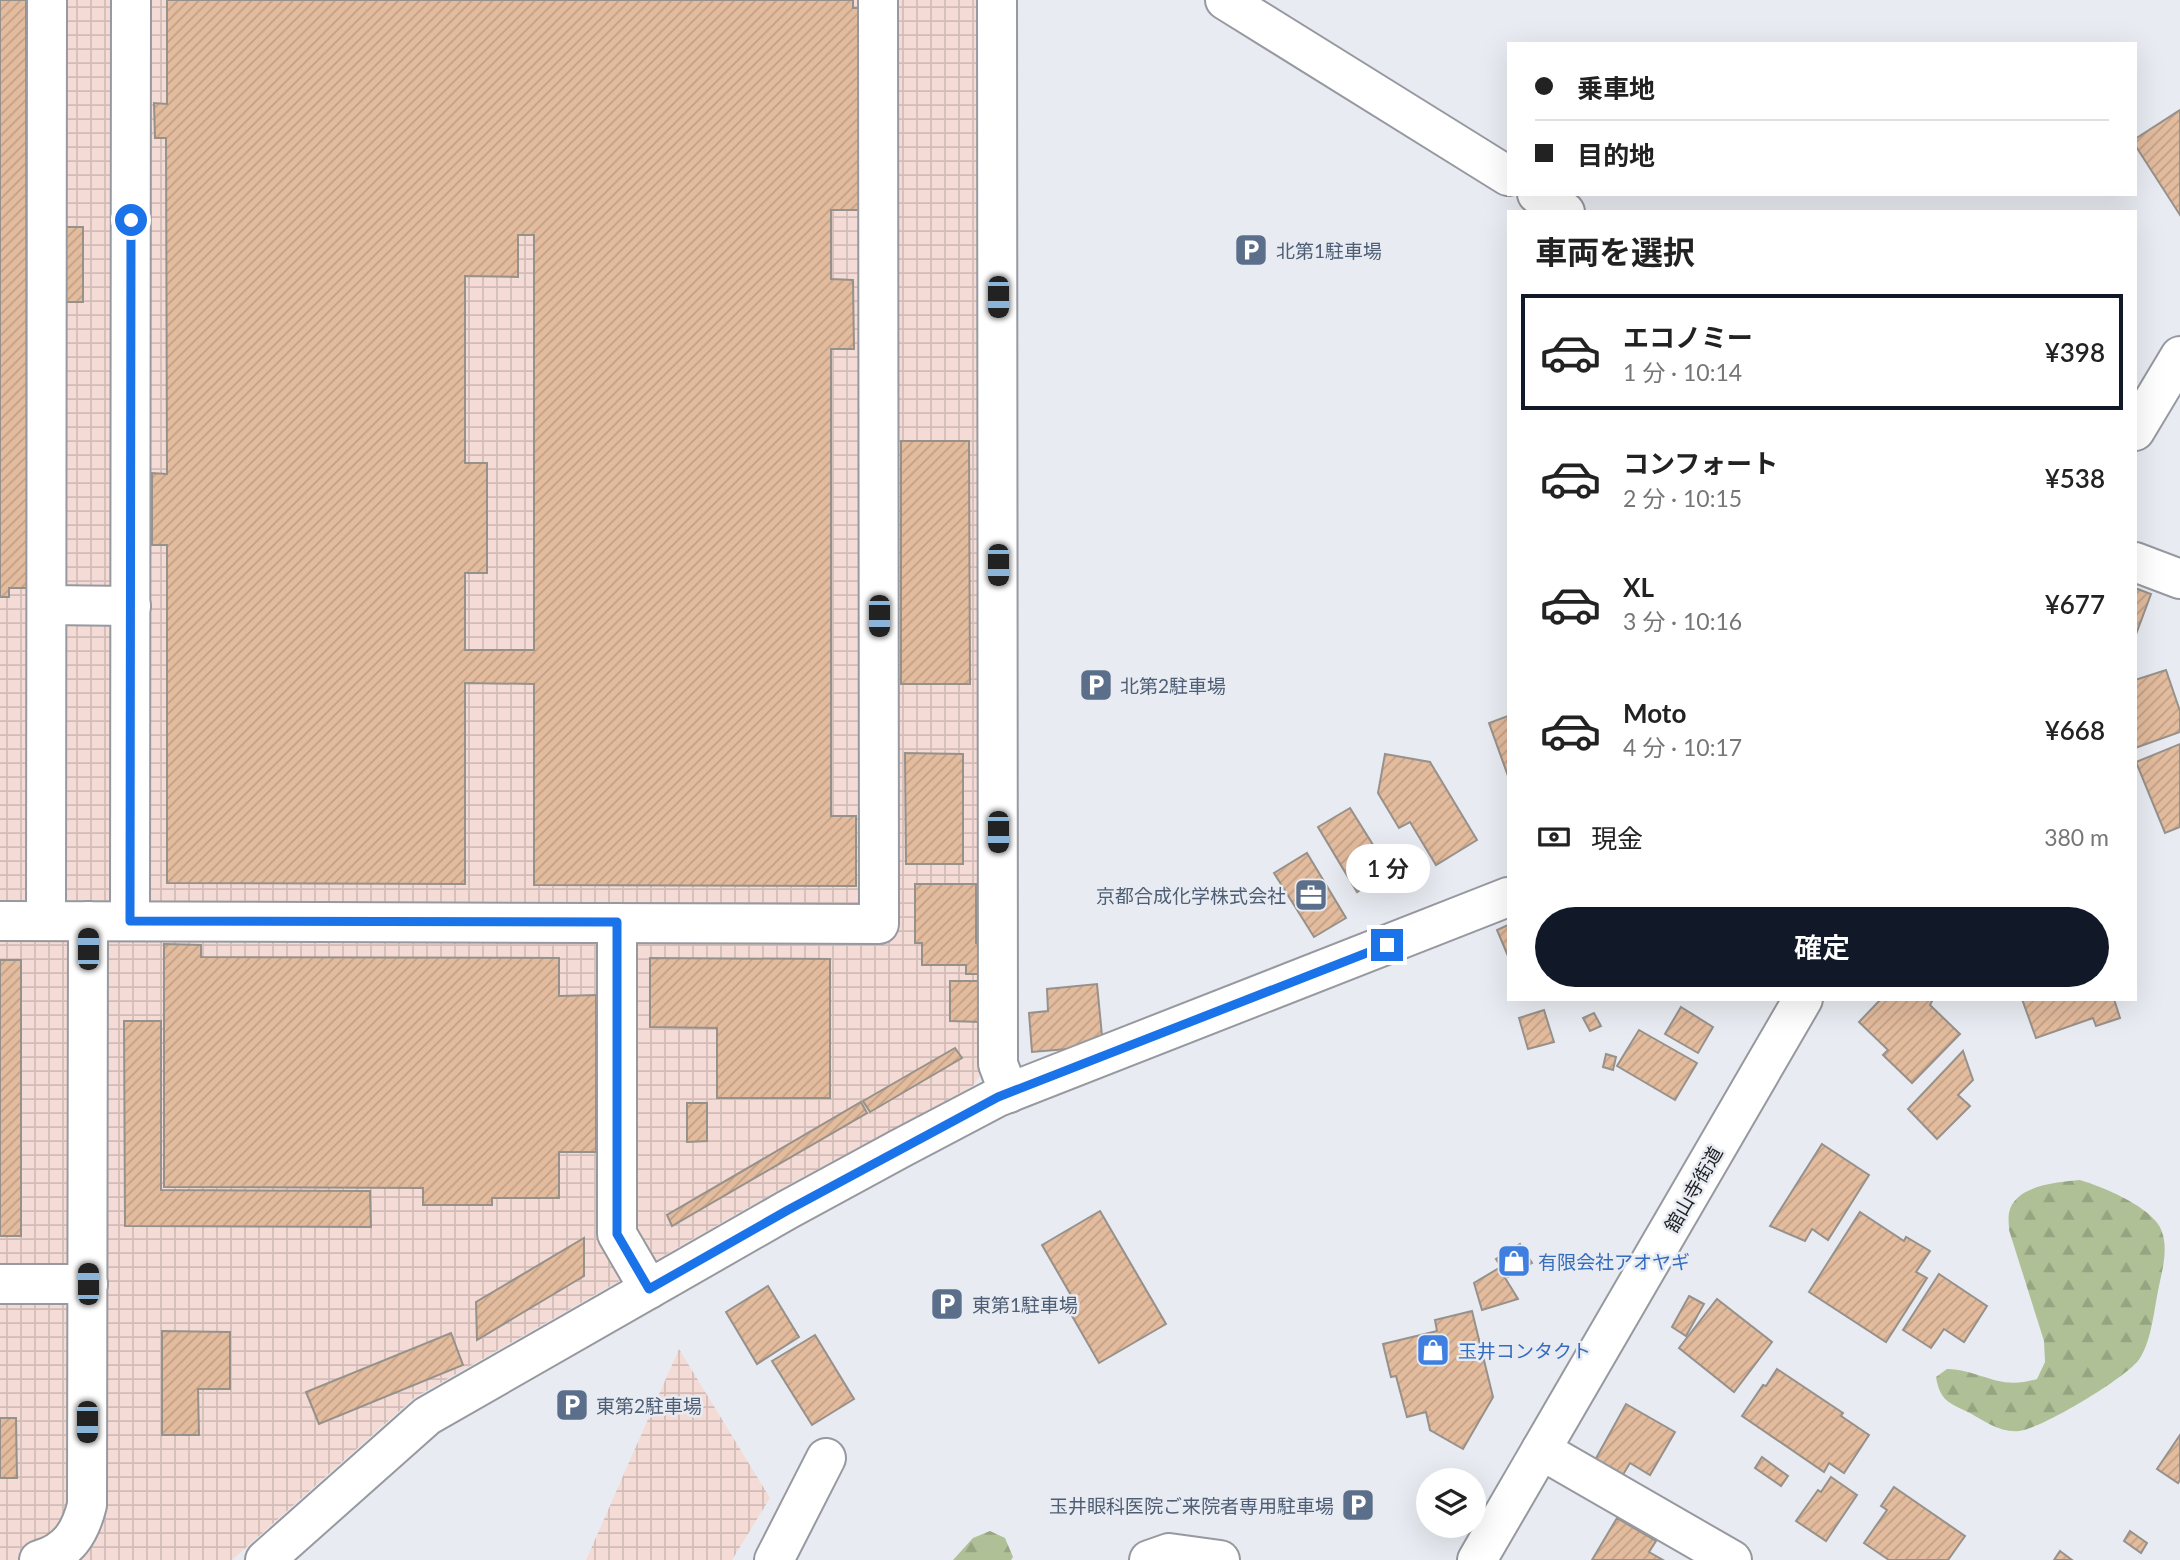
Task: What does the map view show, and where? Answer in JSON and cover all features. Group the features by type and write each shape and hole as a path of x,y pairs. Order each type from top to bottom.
{"street":[{"path":"46,921 47,0"},
{"path":"130,921 131,0"},
{"path":"0,921 879,924 878,0"},
{"path":"997,0 998,1064 1009,1093"},
{"path":"1225,0 1507,175"},
{"path":"1540,196 1562,210"},
{"path":"2137,428 2180,356"},
{"path":"2137,563 2180,579"},
{"path":"47,606 131,606"},
{"path":"264,1560 426,1416 788,1210 1009,1093 1507,897"},
{"path":"39,1560 52,1556 70,1544 82,1526 87,1505 88,921"},
{"path":"617,922 617,1234 649,1289"},
{"name":"舘山寺街道","path":"1477,1560 1802,1001"},
{"path":"0,1284 88,1284"},
{"path":"1541,1450 1732,1560"},
{"path":"774,1560 826,1458"},
{"path":"1149,1560 1169,1553 1220,1560"}],"shaded area":[{"path":"0,0 982,0 983,1071 973,1086 777,1191 414,1398 232,1560 0,1560"},
{"path":"679,1349 770,1498 732,1560 586,1560"}],"green space":[{"path":"2080,1180 2133,1203 2152,1217 2162,1231 2164,1263 2147,1342 2133,1366 2083,1401 2030,1428 2012,1431 1999,1428 1947,1400 1940,1391 1936,1377 1947,1369 2011,1383 2037,1379 2045,1362 2044,1341 2009,1230 2009,1213 2019,1196 2028,1191 2049,1184"},
{"path":"990,1531 1005,1538 1013,1557 1011,1560 953,1560 973,1538"}],"building":[{"path":"0,0 26,0 27,588 9,588 9,597 0,597"},
{"path":"167,0 853,0 853,8 873,8 874,210 831,210 831,279 853,280 854,349 831,349 831,816 856,816 856,886 534,885 534,684 465,683 465,884 167,883 167,545 152,545 152,473 167,474 166,138 155,138 154,103 167,104","holes":["518,235 534,235 534,650 465,650 465,573 487,573 487,463 465,463 465,276 518,277"]},
{"path":"2180,110 2180,215 2137,148 2137,138"},
{"path":"66,227 83,227 83,302 66,302"},
{"path":"901,441 969,441 970,684 901,684"},
{"path":"2137,589 2151,594 2137,632"},
{"path":"2166,670 2180,711 2180,732 2137,747 2137,679"},
{"path":"1507,716 1507,773 1489,723"},
{"path":"2180,744 2180,827 2165,833 2137,762"},
{"path":"905,753 963,754 963,864 906,864"},
{"path":"1385,754 1430,762 1477,840 1436,865 1410,822 1399,828 1378,793"},
{"path":"1350,808 1390,872 1357,892 1318,827"},
{"path":"1307,853 1346,918 1314,937 1274,873"},
{"path":"915,884 976,884 976,943 980,943 980,974 966,974 966,965 922,965 922,943 915,943"},
{"path":"1507,925 1507,954 1497,930"},
{"path":"164,944 201,945 201,957 559,958 559,996 596,995 596,1152 559,1152 559,1198 492,1198 492,1205 423,1205 423,1188 164,1187"},
{"path":"650,958 830,959 830,1098 717,1098 717,1028 650,1027"},
{"path":"0,960 21,960 21,1236 0,1236"},
{"path":"950,981 980,981 980,1022 950,1021"},
{"path":"1097,984 1103,1046 1032,1052 1029,1013 1048,1011 1047,989"},
{"path":"1879,1001 1932,1001 1930,1005 1960,1034 1912,1083 1883,1055 1888,1050 1859,1022"},
{"path":"2023,1001 2115,1001 2120,1018 2096,1026 2093,1018 2036,1038"},
{"path":"1681,1007 1713,1027 1698,1053 1665,1034"},
{"path":"1544,1010 1554,1042 1528,1049 1519,1018"},
{"path":"1594,1013 1601,1026 1590,1031 1583,1018"},
{"path":"124,1021 161,1021 161,1190 370,1191 371,1227 125,1226"},
{"path":"1639,1030 1697,1063 1675,1100 1617,1066"},
{"path":"955,1048 962,1058 870,1112 863,1101"},
{"path":"1963,1051 1973,1080 1958,1095 1970,1106 1937,1139 1908,1109"},
{"path":"1606,1054 1616,1057 1613,1070 1603,1067"},
{"path":"861,1102 867,1113 672,1226 667,1215"},
{"path":"687,1103 707,1103 707,1141 687,1142"},
{"path":"1822,1144 1869,1175 1828,1240 1812,1229 1805,1241 1770,1226"},
{"path":"1100,1211 1166,1324 1099,1363 1064,1302 1072,1297 1042,1245"},
{"path":"1860,1212 1904,1241 1906,1237 1930,1251 1916,1272 1927,1278 1886,1342 1809,1292"},
{"path":"584,1238 584,1276 477,1340 476,1302"},
{"name":"有限会社アオヤギ","path":"1520,1244 1532,1263 1508,1277 1496,1259"},
{"path":"1499,1268 1518,1299 1482,1310 1474,1283"},
{"path":"1939,1274 1987,1306 1964,1342 1944,1329 1931,1348 1903,1330"},
{"path":"768,1286 799,1337 757,1364 726,1312"},
{"path":"1689,1296 1704,1304 1686,1336 1672,1327"},
{"path":"1717,1299 1772,1342 1734,1392 1679,1348"},
{"path":"1472,1311 1493,1397 1463,1449 1430,1430 1426,1412 1407,1417 1396,1376 1391,1377 1383,1344 1437,1331 1435,1320"},
{"path":"162,1331 230,1332 230,1389 198,1389 199,1435 162,1435"},
{"path":"451,1333 463,1365 319,1424 306,1392"},
{"path":"815,1335 854,1399 812,1425 772,1361"},
{"path":"1777,1369 1843,1413 1841,1416 1869,1435 1844,1473 1829,1463 1824,1472 1742,1416"},
{"path":"1626,1404 1675,1432 1650,1475 1630,1463 1621,1478 1594,1462"},
{"path":"0,1418 16,1418 17,1478 0,1478"},
{"path":"2180,1435 2180,1480 2178,1483 2157,1469"},
{"path":"1762,1457 1788,1476 1781,1486 1755,1468"},
{"path":"1831,1477 1857,1495 1826,1541 1796,1521"},
{"path":"1894,1487 1965,1536 1948,1560 1889,1560 1864,1543 1887,1510 1881,1506"},
{"path":"1617,1518 1656,1541 1649,1552 1663,1560 1592,1560"},
{"path":"2130,1531 2147,1543 2141,1553 2124,1541"},
{"path":"2060,1551 2072,1560 2054,1560"}],"place":[{"name":"北第1駐車場","path":"1251,250"},
{"name":"北第2駐車場","path":"1096,685"},
{"name":"京都合成化学株式会社","path":"1311,895"},
{"name":"有限会社アオヤギ","path":"1514,1261"},
{"name":"東第1駐車場","path":"947,1304"},
{"name":"玉井コンタクト","path":"1433,1350"},
{"name":"東第2駐車場","path":"572,1405"},
{"name":"玉井眼科医院ご来院者専用駐車場","path":"1358,1505"}],"route":[{"path":"131,220 130,921 617,922 617,1234 649,1289 788,1210 998,1097 1387,945"}]}
